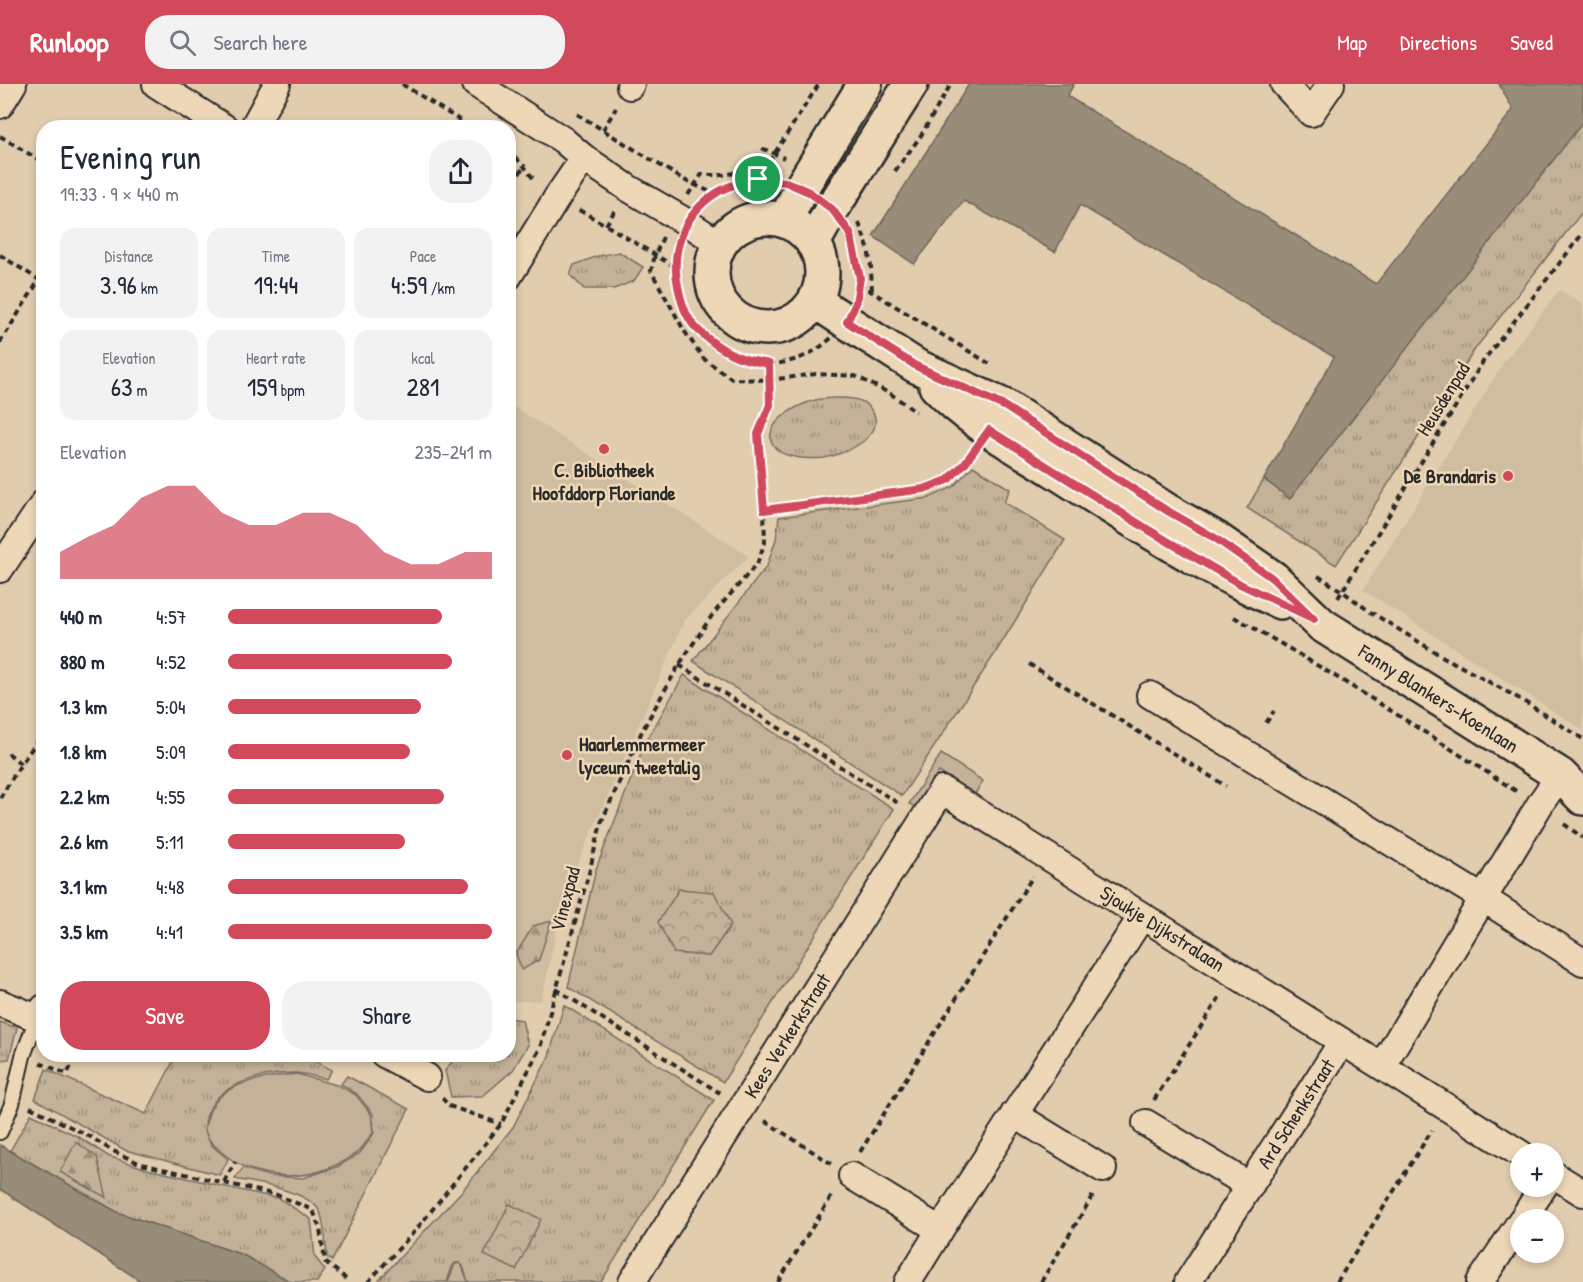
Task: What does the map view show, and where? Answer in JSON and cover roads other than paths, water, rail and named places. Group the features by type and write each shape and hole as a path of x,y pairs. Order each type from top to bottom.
{"street":[{"path":"0,105 13,84"},
{"path":"156,84 212,120"},
{"path":"257,120 277,84"},
{"path":"476,84 563,141 628,188 720,244"},
{"path":"785,221 801,188 865,84"},
{"path":"813,243 911,84"},
{"path":"1284,84 1311,113 1331,84"},
{"path":"516,264 584,158"},
{"path":"766,218 785,221 801,230 813,243 820,256 821,286 816,301 803,316 786,325 767,329 748,325 739,320 731,315 718,300 712,282 712,262 720,244 732,230 748,221 766,218"},
{"name":"Fanny Blankers-Koenlaan","path":"816,301 916,366 1004,406 1166,510 1215,538 1272,578 1314,619"},
{"name":"Fanny Blankers-Koenlaan","path":"916,366 952,403 989,430 1240,584 1314,619 1573,783"},
{"path":"0,569 36,515"},
{"path":"1150,695 1583,962"},
{"path":"1382,1066 1542,801 1573,783"},
{"name":"Kees Verkerkstraat","path":"632,1282 942,790"},
{"name":"Sjoukje Dijkstralaan","path":"942,790 1510,1147"},
{"path":"908,1282 1142,916"},
{"path":"0,1003 36,1012"},
{"name":"Ard Schenkstraat","path":"1188,1282 1342,1042"},
{"path":"399,1062 427,1077"},
{"name":"Ard Schenkstraat","path":"1150,1112 1250,1186"},
{"path":"1014,1114 1099,1180"},
{"path":"849,1175 940,1230"},
{"path":"1564,1181 1583,1193"},
{"path":"1480,1282 1510,1238"}],"lane":[{"path":"0,1132 14,1099 23,1056 36,1023"}],"place":[{"name":"C. Bibliotheek Hoofddorp Floriande","path":"604,449"},
{"name":"De Brandaris","path":"1508,476"},
{"name":"Haarlemmermeer lyceum tweetalig","path":"567,755"}]}
